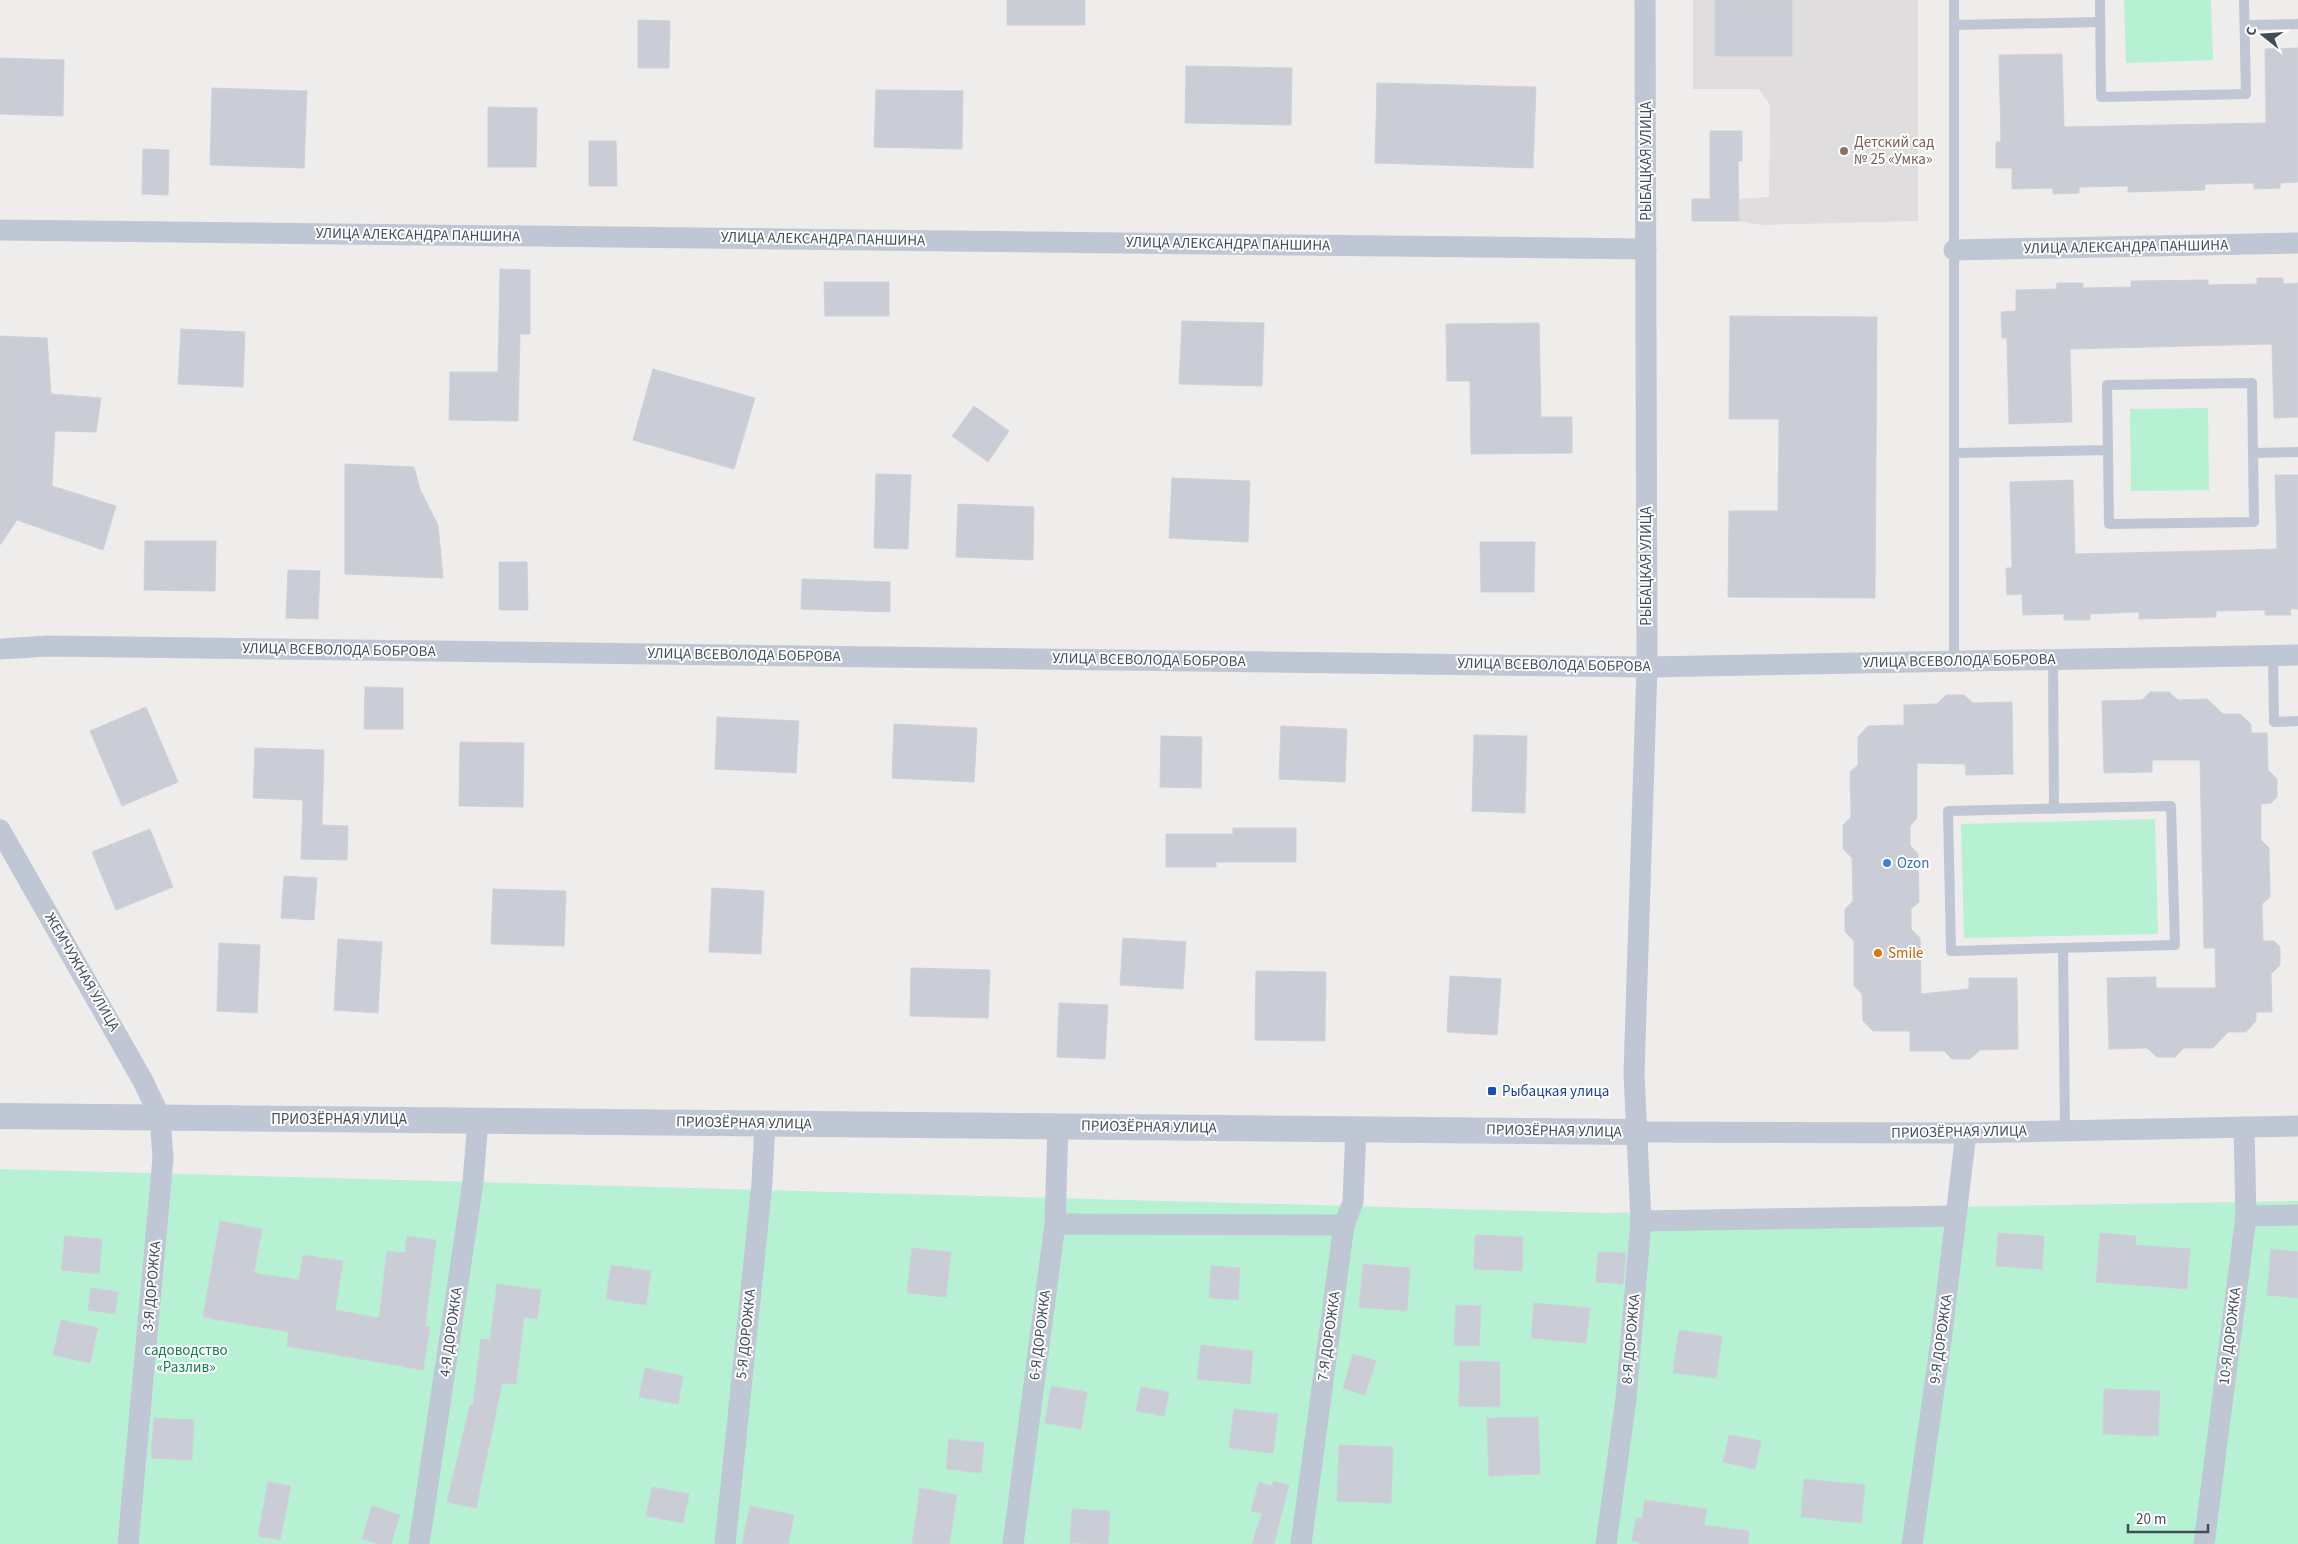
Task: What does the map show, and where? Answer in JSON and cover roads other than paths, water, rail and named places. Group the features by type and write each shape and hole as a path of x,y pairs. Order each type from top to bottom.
{"street":[{"name":"РЫБАЦКАЯ УЛИЦА","path":"1638,1132 1634,1074 1647,666 1645,0"},
{"name":"УЛИЦА АЛЕКСАНДРА ПАНШИНА","path":"0,230 1646,249"},
{"name":"УЛИЦА АЛЕКСАНДРА ПАНШИНА","path":"1954,250 2298,243"},
{"name":"УЛИЦА ВСЕВОЛОДА БОБРОВА","path":"0,649 68,646 1647,666 2298,655"},
{"name":"ЖЕМЧУЖНАЯ УЛИЦА","path":"0,830 127,1050 160,1117"},
{"name":"ПРИОЗЁРНАЯ УЛИЦА","path":"0,1116 1638,1132 1966,1133 2298,1126"},
{"name":"3-Я ДОРОЖКА","path":"128,1544 163,1166 160,1117"},
{"name":"4-Я ДОРОЖКА","path":"420,1544 473,1182 478,1120"},
{"name":"5-Я ДОРОЖКА","path":"725,1544 762,1183 765,1123"},
{"name":"6-Я ДОРОЖКА","path":"1013,1544 1055,1224 1058,1126"},
{"name":"10-Я ДОРОЖКА","path":"2204,1544 2246,1216 2244,1127"},
{"name":"7-Я ДОРОЖКА","path":"1302,1544 1344,1225 1354,1202 1356,1128"},
{"name":"8-Я ДОРОЖКА","path":"1606,1544 1626,1399 1642,1221 1638,1132"},
{"name":"9-Я ДОРОЖКА","path":"1912,1544 1941,1342 1966,1133"},
{"path":"2246,1216 2298,1215"},
{"path":"1642,1221 1956,1216"},
{"path":"1055,1224 1344,1225"}],"lane":[{"path":"1954,0 1954,661"},
{"path":"2100,0 2101,97 2246,94 2244,0"},
{"path":"1954,25 2100,22"},
{"path":"2244,26 2298,24"},
{"path":"2252,382 2254,522 2109,524 2108,450 2107,385 2252,382"},
{"path":"1954,453 2108,450"},
{"path":"2252,453 2298,452"},
{"path":"2273,656 2274,722 2298,721"},
{"path":"2053,659 2054,808"},
{"path":"2171,806 2175,946 2063,948 1951,951 1948,811 2171,806"},
{"path":"2063,948 2064,1131"}],"place":[{"name":"Детский сад № 25 «Умка»","path":"1844,151"},
{"name":"Ozon","path":"1887,863"},
{"name":"Smile","path":"1878,953"},
{"name":"Рыбацкая улица","path":"1492,1091"}],"park label":[{"name":"садоводство «Разлив»","path":"186,1358"}]}
